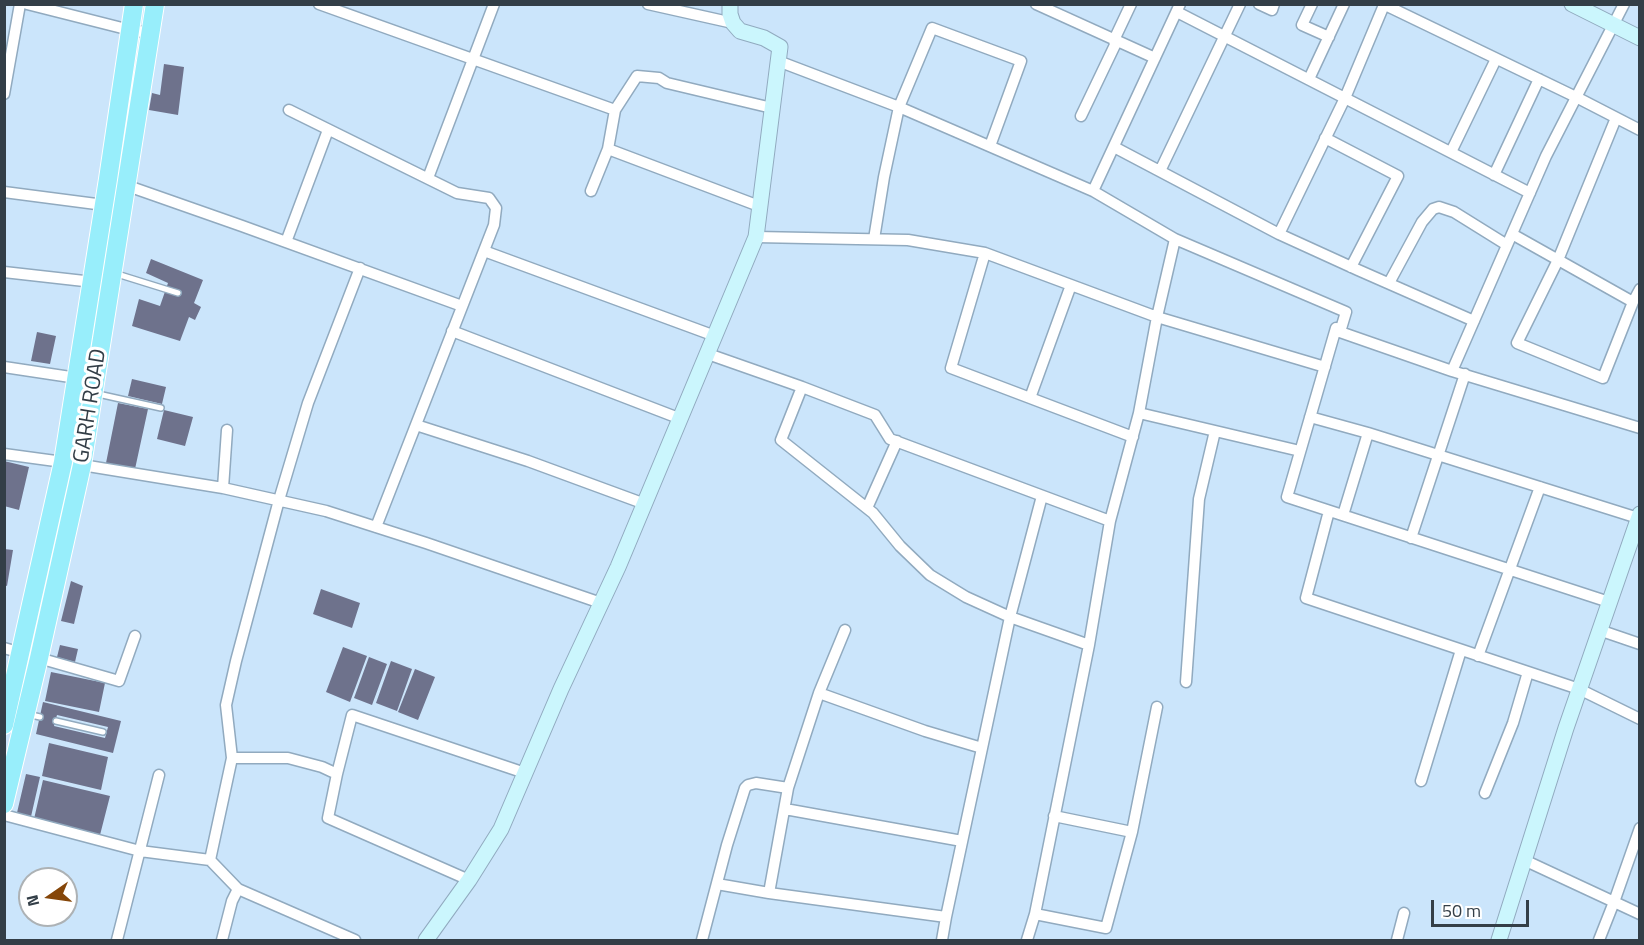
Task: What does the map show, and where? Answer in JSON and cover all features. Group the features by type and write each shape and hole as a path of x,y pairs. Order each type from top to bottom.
{"main road":[{"name":"GARH ROAD","path":"4,725 13,651 31,603 63,462 134,4"},
{"name":"GARH ROAD","path":"4,804 33,716 39,658 82,465 155,4"},
{"path":"99,236 118,239"},
{"path":"70,422 88,426"},
{"path":"31,603 50,609"}],"street":[{"path":"4,94 20,4"},
{"path":"27,4 150,33"},
{"path":"319,4 615,110"},
{"path":"428,178 494,4"},
{"path":"648,4 733,23"},
{"path":"426,940 469,880 501,829 561,689 645,504 756,237 780,46 764,38 740,31 733,23 730,4"},
{"path":"1036,4 1155,58"},
{"path":"1081,116 1115,45 1114,40 1131,4"},
{"path":"1160,171 1240,4"},
{"path":"1259,4 1272,10 1274,4"},
{"path":"1312,4 1302,25 1329,37"},
{"path":"1309,80 1344,4"},
{"path":"1572,4 1640,38"},
{"path":"1452,370 1546,156 1624,4"},
{"path":"1279,234 1345,98 1384,5 1640,130"},
{"path":"1094,191 1179,8 1225,36 1530,193"},
{"path":"874,239 899,107 932,28 1021,60 990,146"},
{"path":"1451,153 1496,59"},
{"path":"778,61 899,107 1094,191 1175,239 1346,312 1340,332"},
{"path":"591,190 608,149 615,110 638,76 659,78 667,83 772,108"},
{"path":"1494,175 1539,79"},
{"path":"288,110 457,193 489,198 496,208 494,225 376,527"},
{"path":"1616,118 1558,260 1517,343 1603,378 1640,289"},
{"path":"286,242 328,130"},
{"path":"1325,138 1398,176 1351,267"},
{"path":"1114,147 1279,234 1474,321"},
{"path":"608,149 759,206"},
{"path":"108,179 462,306"},
{"path":"4,192 104,205"},
{"path":"1389,284 1422,222 1433,209 1439,207 1454,212 1507,245"},
{"path":"1512,234 1633,302"},
{"path":"756,237 908,240 985,253 1157,317 1325,367"},
{"path":"1027,940 1035,914 1089,645 1110,521 1139,413 1157,317 1175,239"},
{"path":"484,251 716,336"},
{"path":"985,253 951,368 1133,437"},
{"path":"210,860 232,758 226,705 236,661 308,403 360,268"},
{"path":"4,272 92,281 111,278"},
{"path":"1030,398 1071,285"},
{"path":"1609,602 1287,497 1336,328 1340,332 1452,370 1640,428"},
{"path":"452,331 681,419"},
{"path":"708,354 875,415 890,439 1110,521"},
{"path":"4,367 77,378"},
{"path":"1412,538 1465,374"},
{"path":"802,387 781,440 873,513 900,546 930,575 966,597 1010,617 1089,645"},
{"path":"1139,413 1300,451"},
{"path":"1310,417 1639,516 1579,689 1499,940"},
{"path":"416,425 528,461 645,504"},
{"path":"223,488 227,430"},
{"path":"1186,682 1199,499 1215,431"},
{"path":"1342,515 1368,433"},
{"path":"867,508 897,441"},
{"path":"4,454 63,462"},
{"path":"82,465 223,488 326,512 426,543 601,603"},
{"path":"1478,656 1540,487"},
{"path":"942,940 1010,617 1042,496"},
{"path":"1329,511 1306,598 1579,689 1640,719"},
{"path":"769,893 788,788 819,693 845,630"},
{"path":"1599,630 1640,644"},
{"path":"13,651 119,681 135,636"},
{"path":"1421,781 1461,650"},
{"path":"1485,793 1513,723 1528,672"},
{"path":"819,693 925,731 982,748"},
{"path":"1035,914 1106,928 1132,832 1157,707"},
{"path":"469,880 328,818 352,715 525,772"},
{"path":"232,758 288,758 322,766 337,774"},
{"path":"117,940 159,775"},
{"path":"702,940 745,788 756,783 788,788"},
{"path":"785,809 962,841"},
{"path":"4,815 140,851 210,860 238,889 355,940"},
{"path":"1054,816 1132,832"},
{"path":"1599,940 1640,828"},
{"path":"1524,860 1640,914"},
{"path":"717,884 946,917"},
{"path":"222,940 231,901 238,889"},
{"path":"1397,940 1404,913"}],"lane":[{"path":"111,278 178,293"},
{"path":"93,393 160,408"},
{"path":"56,721 103,732"}],"building":[{"path":"164,64 184,67 178,115 149,110 152,93 160,95"},
{"path":"151,259 203,280 194,303 201,307 195,320 189,317 180,341 132,326 139,299 160,306 168,283 146,273"},
{"path":"37,332 56,336 50,364 31,361"},
{"path":"132,379 166,387 162,404 128,396"},
{"path":"118,403 148,409 135,469 106,463"},
{"path":"164,410 193,417 185,446 157,439"},
{"path":"4,461 29,467 19,510 4,506"},
{"path":"4,549 13,550 7,586 4,585"},
{"path":"71,581 83,586 74,624 61,621"},
{"path":"321,589 360,603 352,628 313,614"},
{"path":"60,645 78,649 75,662 57,657"},
{"path":"343,647 367,656 350,702 326,692"},
{"path":"369,657 387,664 372,705 354,698"},
{"path":"391,661 412,669 397,711 376,703"},
{"path":"415,669 435,677 418,720 398,712"},
{"path":"51,672 105,683 99,712 45,701"},
{"path":"43,702 121,721 113,753 36,734","holes":["57,715 108,727 105,738 54,726"]},
{"path":"49,743 108,757 101,790 42,776"},
{"path":"26,774 40,777 30,821 16,817"},
{"path":"43,780 110,796 100,835 34,819"}]}
